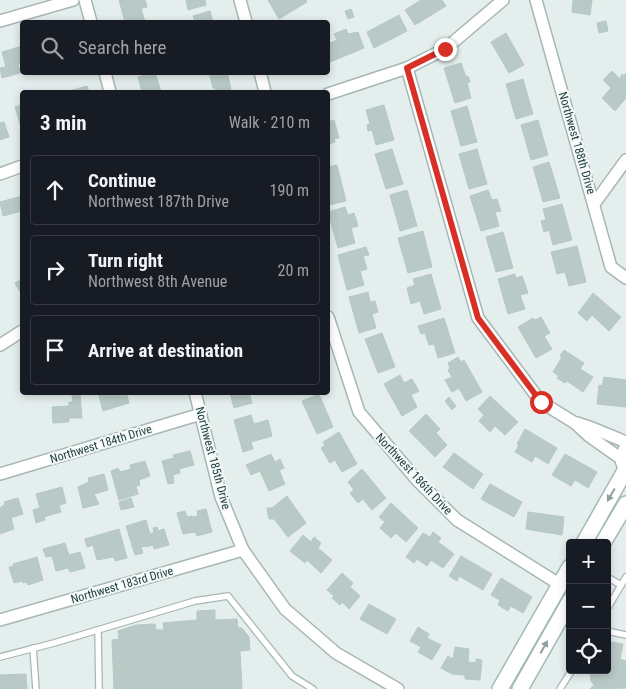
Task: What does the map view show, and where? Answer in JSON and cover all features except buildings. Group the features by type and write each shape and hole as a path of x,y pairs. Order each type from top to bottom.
{"street":[{"path":"0,21 73,0"},
{"path":"85,0 90,20"},
{"path":"240,0 245,20"},
{"path":"330,93 407,68 445,49 503,0"},
{"name":"Northwest 188th Drive","path":"536,0 611,267 626,278"},
{"path":"407,68 478,318 541,402 575,423 589,436 625,462 586,539"},
{"path":"106,75 110,90"},
{"path":"261,75 264,90"},
{"path":"594,204 626,160"},
{"path":"0,174 20,167"},
{"name":"Northwest 186th Drive","path":"330,322 359,412 404,465 457,520 560,584"},
{"path":"0,345 20,331"},
{"name":"Northwest 185th Drive","path":"196,395 221,497 244,550 285,609 336,653 398,689"},
{"name":"Northwest 184th Drive","path":"0,474 201,414"},
{"path":"575,423 626,442"},
{"path":"605,539 626,504"},
{"name":"Northwest 183rd Drive","path":"0,620 244,550"},
{"path":"500,689 566,574"},
{"path":"522,688 566,608"}],"lane":[{"path":"611,602 626,577"},
{"path":"611,579 621,585"},
{"path":"0,657 195,601 228,596 292,676 313,689"},
{"path":"98,630 99,689"},
{"path":"611,632 626,635"},
{"path":"33,648 36,689"},
{"path":"560,689 569,674"}],"route":[{"path":"445,49 407,68 478,318 541,402"}]}
